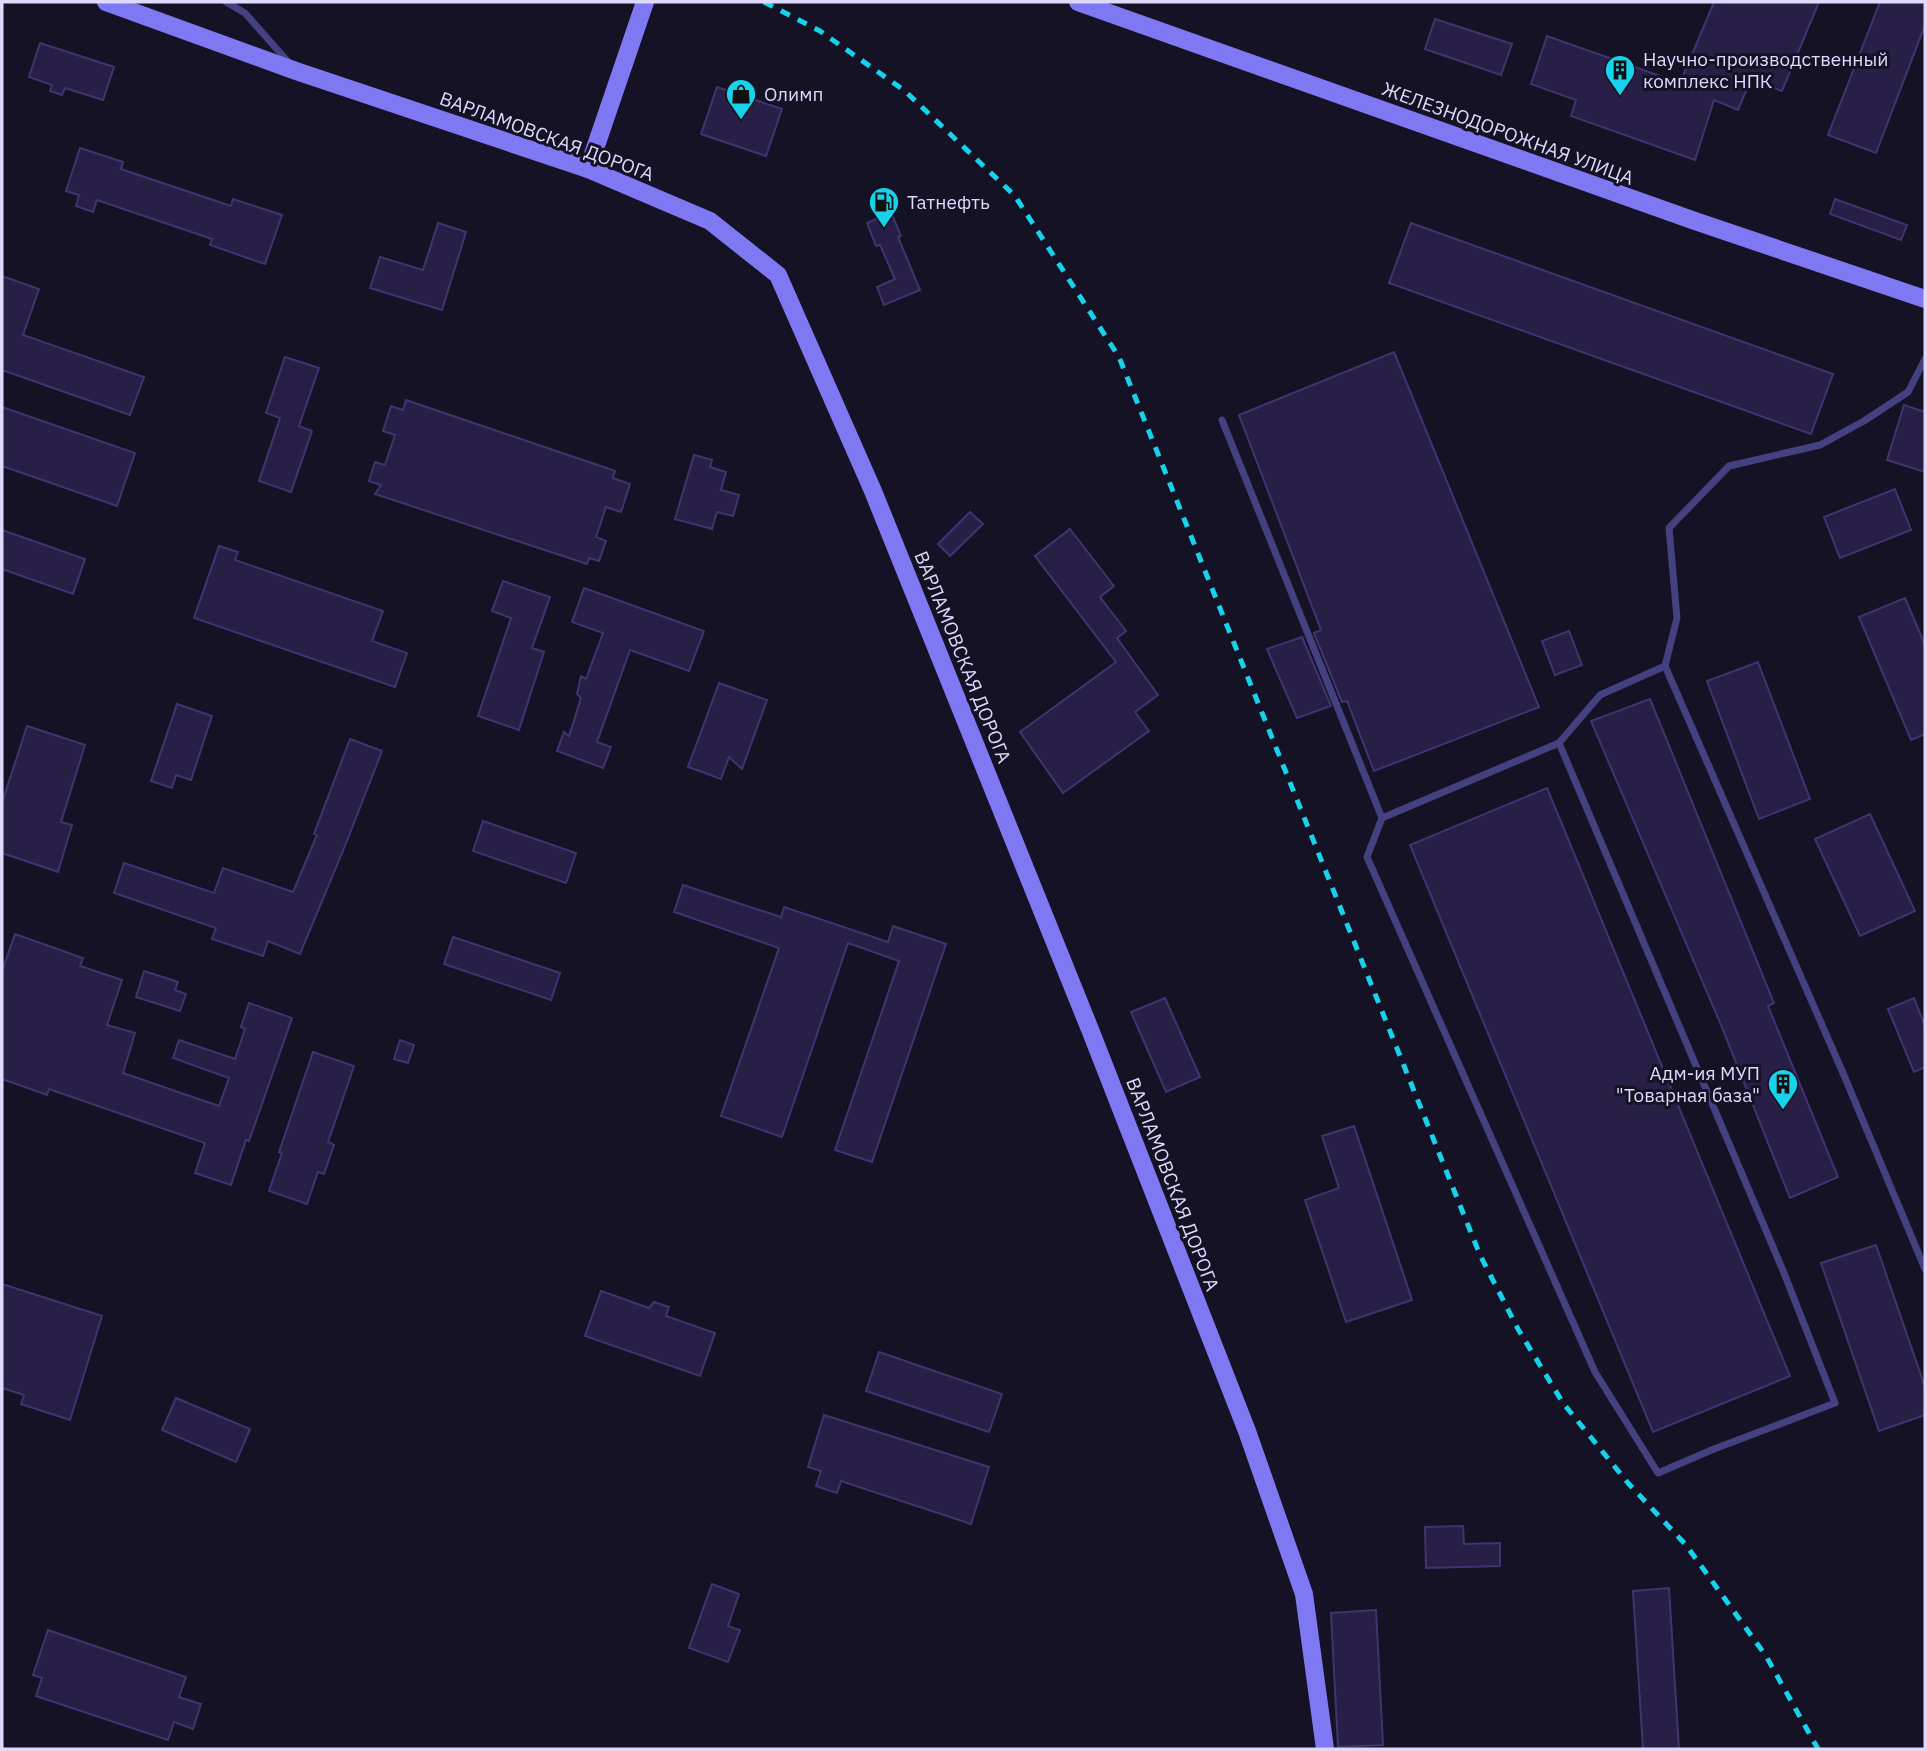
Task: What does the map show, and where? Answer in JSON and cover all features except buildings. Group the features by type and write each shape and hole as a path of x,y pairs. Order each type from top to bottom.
{"street":[{"name":"ВАРЛАМОВСКАЯ ДОРОГА","path":"106,2 296,71 588,169 710,221 778,275 878,503 1091,1032 1247,1432 1304,1594 1325,1749"},
{"path":"588,169 646,2"},
{"name":"ЖЕЛЕЗНОДОРОЖНАЯ УЛИЦА","path":"1078,2 1695,222 1925,299"}],"lane":[{"path":"226,2 245,13 296,71"},
{"path":"1925,359 1908,392 1853,427 1820,445 1729,466 1669,528 1676,618 1665,666 1925,1269"},
{"path":"1222,420 1382,818 1367,857 1595,1372 1658,1473 1835,1403 1784,1273 1559,743"},
{"path":"1382,818 1559,743 1600,695 1665,666"}],"railway":[{"path":"764,2 820,31 905,91 1015,196 1119,357 1480,1255 1518,1329 1563,1403 1628,1483 1686,1545 1766,1656 1818,1749"}],"place":[{"name":"Научно-производственный комплекс НПК","path":"1620,97"},
{"name":"Олимп","path":"741,121"},
{"name":"Татнефть","path":"884,229"},
{"name":"Адм-ия МУП \"Товарная база\"","path":"1783,1111"}]}
